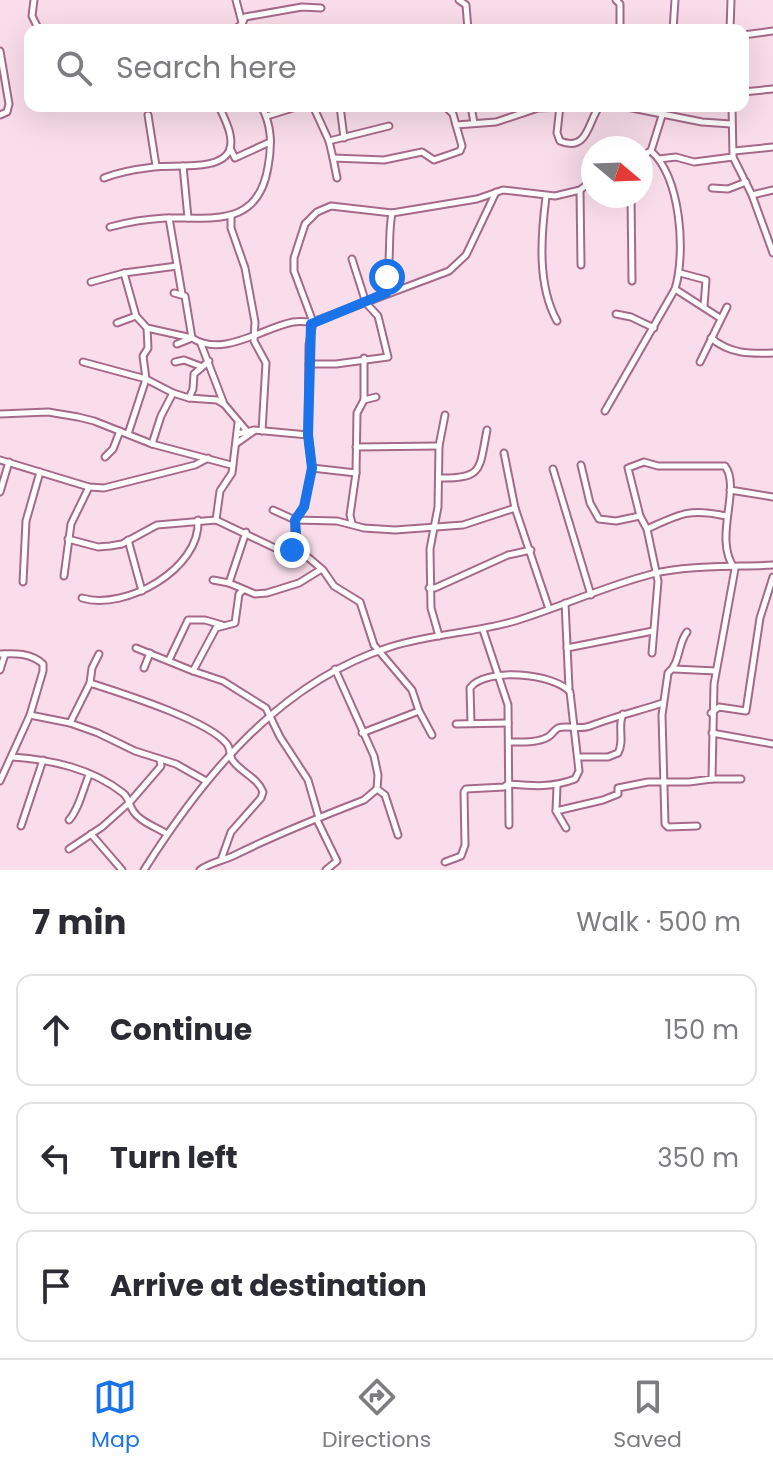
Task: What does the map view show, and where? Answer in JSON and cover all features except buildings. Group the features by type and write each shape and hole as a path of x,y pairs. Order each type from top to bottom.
{"street":[{"path":"34,0 32,16 36,24"},
{"path":"236,0 242,24"},
{"path":"459,0 466,5 468,24"},
{"path":"616,0 620,4 620,24"},
{"path":"673,24 675,0"},
{"path":"730,24 731,0"},
{"path":"244,24 245,17 302,7 321,8"},
{"path":"749,34 773,31"},
{"path":"0,51 9,104 7,112 0,115"},
{"path":"749,91 773,89"},
{"path":"221,112 235,158 271,142"},
{"path":"110,227 169,218 205,220 231,217 248,208 266,179 271,142 265,112"},
{"path":"267,116 280,112"},
{"path":"316,112 329,141 337,178"},
{"path":"341,112 344,138"},
{"path":"333,158 384,160 422,152 434,160 460,151 462,146 451,112"},
{"path":"472,112 474,123"},
{"path":"456,125 496,122 527,112"},
{"path":"559,112 557,133 560,141 569,144 582,140 592,127 596,112"},
{"path":"649,112 731,124"},
{"path":"653,144 663,112"},
{"path":"732,112 734,154 770,236 773,253"},
{"path":"148,115 156,166"},
{"path":"329,141 389,126"},
{"path":"659,159 676,157 694,162 773,147"},
{"path":"104,178 156,166 210,164 226,156 230,148"},
{"path":"605,411 654,328 680,273 678,215 672,190 659,159 653,153"},
{"path":"133,160 136,170"},
{"path":"183,166 188,218"},
{"path":"712,188 728,189 746,182"},
{"path":"432,735 412,690 374,645 360,602 334,586 297,548 295,520 304,507 312,468 308,435 313,322 294,271 294,258 305,224 317,212 331,206 392,213 477,199 512,189 546,197 580,190 581,265"},
{"path":"752,195 773,190"},
{"path":"201,344 237,341 294,322 313,322 449,271 466,255 496,192"},
{"path":"546,197 545,294 557,321"},
{"path":"477,199 487,214"},
{"path":"631,208 632,281"},
{"path":"386,293 383,281 389,259 392,213"},
{"path":"231,217 231,228 245,268 255,322 254,341 266,363 258,431"},
{"path":"169,218 192,338"},
{"path":"309,364 388,357 378,316 366,303 352,259"},
{"path":"91,282 124,273 177,266"},
{"path":"124,273 136,316 147,328 192,338 201,344 209,361 218,398 246,430"},
{"path":"680,273 706,280 704,306"},
{"path":"386,274 394,291"},
{"path":"675,289 720,318"},
{"path":"174,293 182,294"},
{"path":"700,362 727,307"},
{"path":"623,308 631,317"},
{"path":"616,314 654,328"},
{"path":"117,323 136,316"},
{"path":"128,434 146,379 143,356 148,348 147,328"},
{"path":"177,344 192,338"},
{"path":"711,338 742,354 773,353"},
{"path":"352,523 357,413 364,400 364,358"},
{"path":"175,362 184,360 201,366"},
{"path":"189,398 194,374 209,361"},
{"path":"83,362 146,379 189,398 218,398"},
{"path":"152,444 173,393"},
{"path":"364,400 376,397"},
{"path":"0,414 48,412 94,421 152,444 231,465"},
{"path":"439,636 431,608 430,549 438,507 439,446 445,415"},
{"path":"216,520 220,491 232,473 238,423"},
{"path":"238,434 246,430 308,435"},
{"path":"439,478 462,479 475,473 487,430"},
{"path":"105,457 113,449 120,431"},
{"path":"237,443 258,431"},
{"path":"356,447 439,446"},
{"path":"504,453 515,508 549,609"},
{"path":"0,460 89,487 104,488 195,465 209,457"},
{"path":"0,492 9,462"},
{"path":"652,653 658,581 647,529 640,516 627,470 644,462 658,466 725,466 729,469 730,490 726,516 727,556 733,567 734,584 716,671 711,713 712,779"},
{"path":"581,465 590,503 599,519 616,521 640,516"},
{"path":"312,468 356,473"},
{"path":"553,469 591,595"},
{"path":"23,582 26,521 40,472"},
{"path":"64,576 71,524 89,487"},
{"path":"730,490 773,497"},
{"path":"273,510 295,520 352,523 364,528 433,529 463,525 515,508"},
{"path":"647,529 682,513 709,512 726,516"},
{"path":"82,598 103,602 118,597 127,598 174,570 194,547 198,520"},
{"path":"68,539 98,547 122,544 157,525 216,520 275,548 297,548"},
{"path":"229,583 246,532"},
{"path":"128,540 142,591"},
{"path":"429,588 508,555 531,550"},
{"path":"147,869 167,834 206,781 269,716 304,688 335,669 380,650 439,636 483,630 656,573 773,565"},
{"path":"213,580 255,594 299,583 320,570"},
{"path":"711,713 719,707 746,711 760,618 773,577"},
{"path":"193,671 216,628 235,623 239,594 243,590"},
{"path":"445,862 461,856 465,845 466,789 504,787 508,784 542,788 557,786 578,776 569,689 565,603"},
{"path":"169,660 188,620 205,620 222,625"},
{"path":"483,630 508,705 509,825"},
{"path":"567,648 653,631"},
{"path":"674,669 687,632"},
{"path":"136,648 223,681 266,708 308,780 318,819 337,861 326,870"},
{"path":"144,668 150,653"},
{"path":"0,670 2,654 33,657 43,664 30,715 0,781"},
{"path":"70,723 90,683 92,668 99,654"},
{"path":"335,669 374,756 377,789 385,795 398,835"},
{"path":"697,826 665,826 661,739 663,703 668,673 674,669 716,671"},
{"path":"471,723 470,688 475,681 497,676 543,677 569,689"},
{"path":"90,683 147,701 215,734 229,746 230,756 260,785 263,792 231,832 221,860"},
{"path":"510,742 530,742 548,737 560,727 590,726 596,721 604,722 663,703"},
{"path":"362,733 419,711"},
{"path":"578,757 608,757 618,753 623,714"},
{"path":"30,715 70,723 176,764 206,781"},
{"path":"456,724 508,723"},
{"path":"712,733 773,744"},
{"path":"12,757 65,764 89,775 127,796 131,808 140,818 167,834"},
{"path":"21,826 43,760"},
{"path":"69,849 130,802 161,766 160,760"},
{"path":"69,820 76,813 76,804 89,775"},
{"path":"556,811 603,800 618,794 618,788 628,785 665,780 741,779"},
{"path":"557,786 556,811 566,828"},
{"path":"200,870 212,861 221,860 364,800 377,789"},
{"path":"91,834 122,870"}],"route":[{"path":"292,550 297,548 295,520 304,507 312,468 308,449 311,324 386,293 383,281 386,274 387,277"}]}
